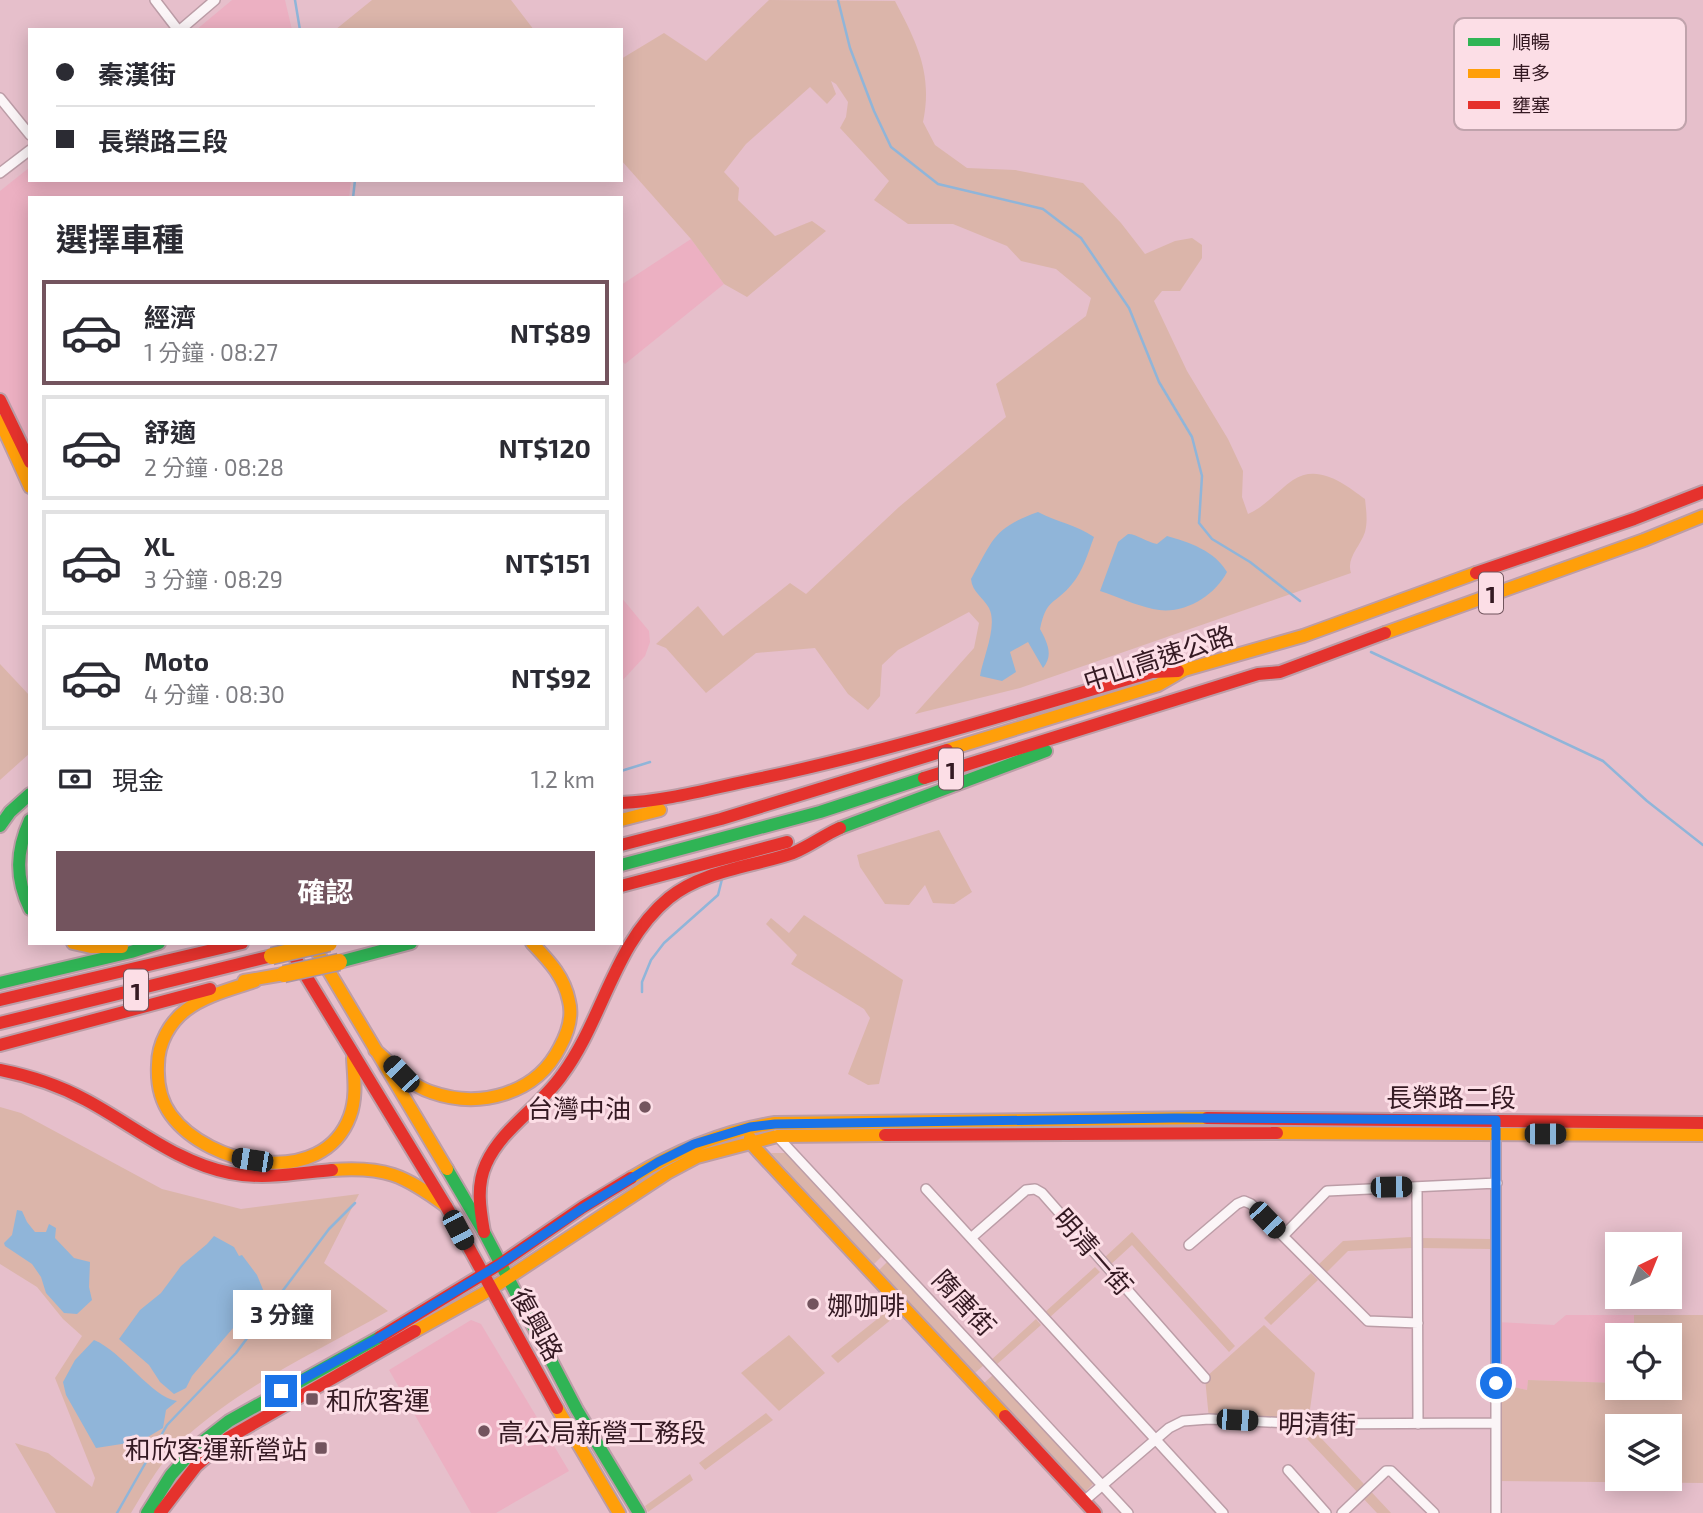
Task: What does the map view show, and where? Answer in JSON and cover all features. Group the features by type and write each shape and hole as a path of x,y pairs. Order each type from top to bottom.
{"main road":[{"path":"0,400 28,457"},
{"path":"0,421 28,483"},
{"name":"中山高速公路","path":"623,844 720,819 1158,685 1184,670 1303,636 1703,492"},
{"name":"中山高速公路","path":"623,864 820,812 1258,674 1280,672 1644,540 1703,516"},
{"path":"623,803 673,799 774,776 964,728 1152,672 1184,670"},
{"path":"484,1232 480,1189 488,1159 561,1078 593,1026 628,948 642,926 673,894 714,873 757,864 798,851 835,830 1063,745 1262,684 1280,672"},
{"path":"623,819 759,784 774,776"},
{"path":"0,826 10,812 28,796"},
{"path":"28,825 19,850 17,868 20,890 28,905"},
{"path":"623,885 835,830"},
{"path":"85,945 103,948 142,945"},
{"path":"0,983 152,945"},
{"name":"1","path":"0,1000 234,945"},
{"name":"復興路","path":"287,945 446,1206 482,1275 619,1513"},
{"name":"復興路","path":"313,945 484,1232 577,1410 639,1513"},
{"name":"1","path":"0,1023 320,945"},
{"path":"354,1058 355,1091 350,1117 336,1139 317,1154 295,1163 269,1163 235,1158 195,1139 176,1124 164,1105 157,1084 160,1044 171,1025 187,1009 255,981 404,945"},
{"path":"375,1050 401,1074 428,1091 448,1098 490,1100 511,1094 530,1084 547,1070 560,1053 570,1019 570,1002 565,984 557,968 535,945"},
{"path":"0,1045 236,982 255,981"},
{"path":"0,1070 37,1079 62,1089 163,1147 204,1166 231,1174 260,1177 366,1168 384,1171 418,1185 446,1206"},
{"name":"長榮路二段","path":"249,1417 482,1275 503,1271 667,1173 750,1135 772,1130 1214,1126 1497,1127 1703,1123"},
{"name":"長榮路二段","path":"1497,1127 1703,1135"},
{"name":"隋唐街","path":"750,1135 1089,1507"},
{"name":"長榮路二段","path":"249,1417 491,1289 503,1271"},
{"path":"147,1513 171,1475 197,1446 212,1433 249,1417"},
{"path":"160,1513 180,1483 204,1456 249,1417"}],"street":[{"path":"155,0 177,28"},
{"path":"181,28 215,0"},
{"path":"0,98 28,133"},
{"path":"0,173 28,152"},
{"path":"1496,1513 1497,1127"},
{"name":"隋唐街","path":"772,1130 1128,1513"},
{"path":"1283,1236 1327,1191 1497,1183"},
{"path":"1418,1186 1418,1424"},
{"path":"926,1189 1223,1513"},
{"name":"明清一街","path":"971,1238 1026,1190 1035,1189 1042,1193 1205,1378"},
{"path":"1189,1245 1244,1201 1251,1204 1368,1321 1418,1322"},
{"name":"明清街","path":"1089,1507 1102,1485 1155,1439 1183,1421 1209,1419 1307,1424 1495,1423"},
{"path":"1288,1470 1326,1513"},
{"path":"1342,1513 1386,1471 1391,1471 1434,1513"}],"shaded area":[{"path":"232,0 285,0 292,28 198,28"},
{"path":"372,0 511,0 532,28 337,28"},
{"path":"769,0 895,1 921,59 926,89 923,122 935,145 967,168 1015,170 1083,183 1121,223 1145,254 1175,241 1192,238 1202,245 1202,258 1180,291 1162,291 1154,301 1187,371 1228,439 1243,471 1242,497 1248,514 1302,475 1321,475 1340,482 1365,499 1366,528 1350,562 1351,573 1020,688 915,714 974,648 979,623 969,612 898,650 882,665 880,696 868,710 848,694 815,648 756,653 706,693 666,648 656,644 698,606 723,636 790,583 806,594 899,507 1006,417 996,384 1086,316 1091,298 1056,269 1021,261 1007,246 953,224 908,224 874,200 889,181 840,128 846,117 848,102 831,81 836,94 827,104 810,87 746,144 724,172 739,188 738,200 775,236 812,221 826,231 747,297 724,284 691,239 623,162 623,58 664,33 706,61"},
{"path":"28,169 28,182 351,182 349,196 28,196 28,474 0,419 0,191"},
{"path":"691,239 724,284 625,364 623,284"},
{"path":"623,599 649,631 650,642 645,656 623,680"},
{"path":"0,664 28,694 28,755 0,780"},
{"path":"939,830 972,892 954,904 933,903 925,885 909,905 885,904 860,867 857,855"},
{"path":"804,915 903,980 879,1084 868,1085 848,1074 870,1018 864,1009 791,964 797,955 766,924 771,918 789,933"},
{"path":"0,1107 21,1113 162,1189 241,1209 359,1194 324,1263 388,1311 259,1383 210,1417 171,1453 131,1513 56,1513 15,1443 48,1453 92,1487 95,1478 55,1378 82,1336 63,1319 37,1287 0,1264"},
{"path":"771,1153 790,1153 884,1254 874,1264"},
{"path":"1132,1232 1235,1346 1229,1352 1132,1245 1109,1266 1103,1259"},
{"path":"1411,1237 1412,1248 1348,1251 1325,1274 1317,1266 1343,1241"},
{"path":"1422,1238 1491,1239 1491,1249 1422,1248"},
{"path":"889,1260 985,1364 975,1373 879,1270"},
{"path":"1095,1267 1100,1272 1049,1318 1044,1313"},
{"path":"1311,1273 1318,1280 1271,1325 1264,1318"},
{"path":"891,1308 898,1314 838,1363 831,1356"},
{"path":"1566,1315 1634,1315 1634,1323 1605,1323 1605,1383 1528,1380 1527,1390 1496,1383 1496,1322 1554,1325"},
{"path":"1634,1315 1703,1315 1703,1483 1682,1483 1682,1414 1605,1414 1605,1482 1496,1481 1496,1383 1527,1390 1528,1380 1605,1383 1605,1400 1682,1400 1682,1323 1634,1323"},
{"path":"1036,1319 1041,1325 995,1366 990,1361"},
{"name":"高公局新營工務段","path":"471,1320 481,1324 569,1471 496,1513 471,1513 389,1370"},
{"path":"1264,1325 1315,1373 1308,1424 1391,1513 1377,1513 1292,1423 1209,1419 1205,1378"},
{"path":"789,1335 825,1373 779,1411 741,1373"},
{"path":"994,1374 1095,1482 1085,1492 984,1383"},
{"path":"766,1413 773,1420 705,1470 699,1463"},
{"path":"690,1474 693,1480 648,1512 645,1506"}],"water":[{"path":"1038,512 1094,537 1076,579 1045,612 1040,629 1049,653 1043,668 1028,642 1010,652 1016,672 1002,681 980,676 992,624 989,608 973,587 971,579 984,554 1003,530"},
{"path":"1128,534 1157,544 1167,536 1184,541 1216,558 1227,572 1206,597 1175,610 1153,609 1100,591 1118,542"},
{"path":"17,1210 22,1211 35,1232 46,1232 49,1224 56,1228 55,1238 74,1258 90,1262 89,1287 92,1300 77,1314 64,1313 46,1293 41,1277 32,1264 5,1246 4,1243 12,1235"},
{"path":"214,1236 234,1247 239,1256 242,1255 257,1275 264,1292 192,1376 186,1388 174,1394 160,1382 149,1365 119,1339 140,1310 161,1293 181,1266"},
{"path":"94,1340 116,1354 157,1391 177,1401 166,1410 163,1428 141,1441 96,1448 66,1395 63,1382 75,1360"}],"waterway":[{"path":"295,0 300,28"},
{"path":"838,0 850,48 891,147 938,184 1043,209 1081,238 1129,308 1159,382 1192,437 1202,476 1199,523 1212,539 1250,562 1300,601"},
{"path":"353,196 355,182"},
{"path":"1371,652 1603,761 1647,801 1703,845"},
{"path":"623,770 650,762"},
{"path":"642,992 642,982 651,960 664,943 718,895 722,879"},
{"path":"117,1513 167,1425 236,1353 329,1229 355,1203"}],"traffic: fast":[{"path":"840,828 1046,751"},
{"path":"623,864 820,812 924,778"},
{"path":"0,826 10,812 28,796"},
{"path":"28,824 19,864 28,905"},
{"path":"0,983 153,945"},
{"path":"339,962 403,945"},
{"path":"447,1169 484,1232 577,1410 639,1513"},
{"path":"147,1513 171,1475 197,1446 229,1421 380,1337"}],"traffic: slow":[{"path":"0,421 28,483"},
{"path":"1385,633 1644,540 1703,516"},
{"path":"947,750 1158,685 1184,670 1303,636 1476,573"},
{"path":"623,819 660,810"},
{"path":"82,945 122,947"},
{"path":"313,945 447,1169"},
{"path":"272,956 320,945"},
{"path":"375,1050 415,1084 449,1097 487,1098 521,1087 550,1063 560,1047 570,1019 567,992 560,976 534,945"},
{"path":"284,974 339,962"},
{"path":"244,981 284,974"},
{"path":"255,981 202,1000 186,1010 166,1034 158,1065 160,1091 171,1115 188,1133 211,1147 237,1157 264,1162 291,1162 316,1154 336,1139 350,1116 354,1094 353,1058"},
{"path":"631,1178 700,1143 775,1123 1207,1118"},
{"path":"1277,1133 1703,1135"},
{"path":"415,1331 491,1289 667,1173 697,1157 777,1136 885,1135"},
{"path":"750,1138 758,1151 1005,1416"},
{"path":"332,1170 380,1171 393,1175 418,1187 446,1206"},
{"path":"557,1408 619,1513"}],"traffic: jam":[{"path":"0,400 28,458"},
{"path":"1476,573 1634,519 1703,492"},
{"path":"924,778 1258,674 1280,672 1385,633"},
{"path":"623,803 673,797 807,768 956,729 1152,672 1178,671"},
{"path":"623,844 721,819 947,750"},
{"path":"484,1232 480,1189 486,1164 511,1128 562,1075 588,1030 622,959 650,916 669,898 697,881 793,853 840,828"},
{"path":"623,885 787,842"},
{"path":"0,1000 234,945"},
{"path":"287,945 446,1206 557,1408"},
{"path":"0,1023 272,956"},
{"path":"0,1045 210,989"},
{"path":"0,1070 23,1075 76,1095 174,1152 211,1168 256,1176 332,1170"},
{"path":"1207,1118 1703,1123"},
{"path":"885,1135 1277,1133"},
{"path":"380,1337 500,1264 631,1178"},
{"path":"160,1513 196,1466 228,1438 415,1331"},
{"path":"1005,1416 1095,1513"}],"place":[{"name":"台灣中油","path":"645,1107"},
{"name":"娜咖啡","path":"813,1304"},
{"name":"和欣客運","path":"312,1399"},
{"name":"高公局新營工務段","path":"484,1431"},
{"name":"和欣客運新營站","path":"321,1448"}],"route":[{"path":"281,1391 382,1336 500,1264 583,1208 658,1162 694,1144 750,1127 775,1124 1174,1118 1496,1120 1496,1383"}]}
